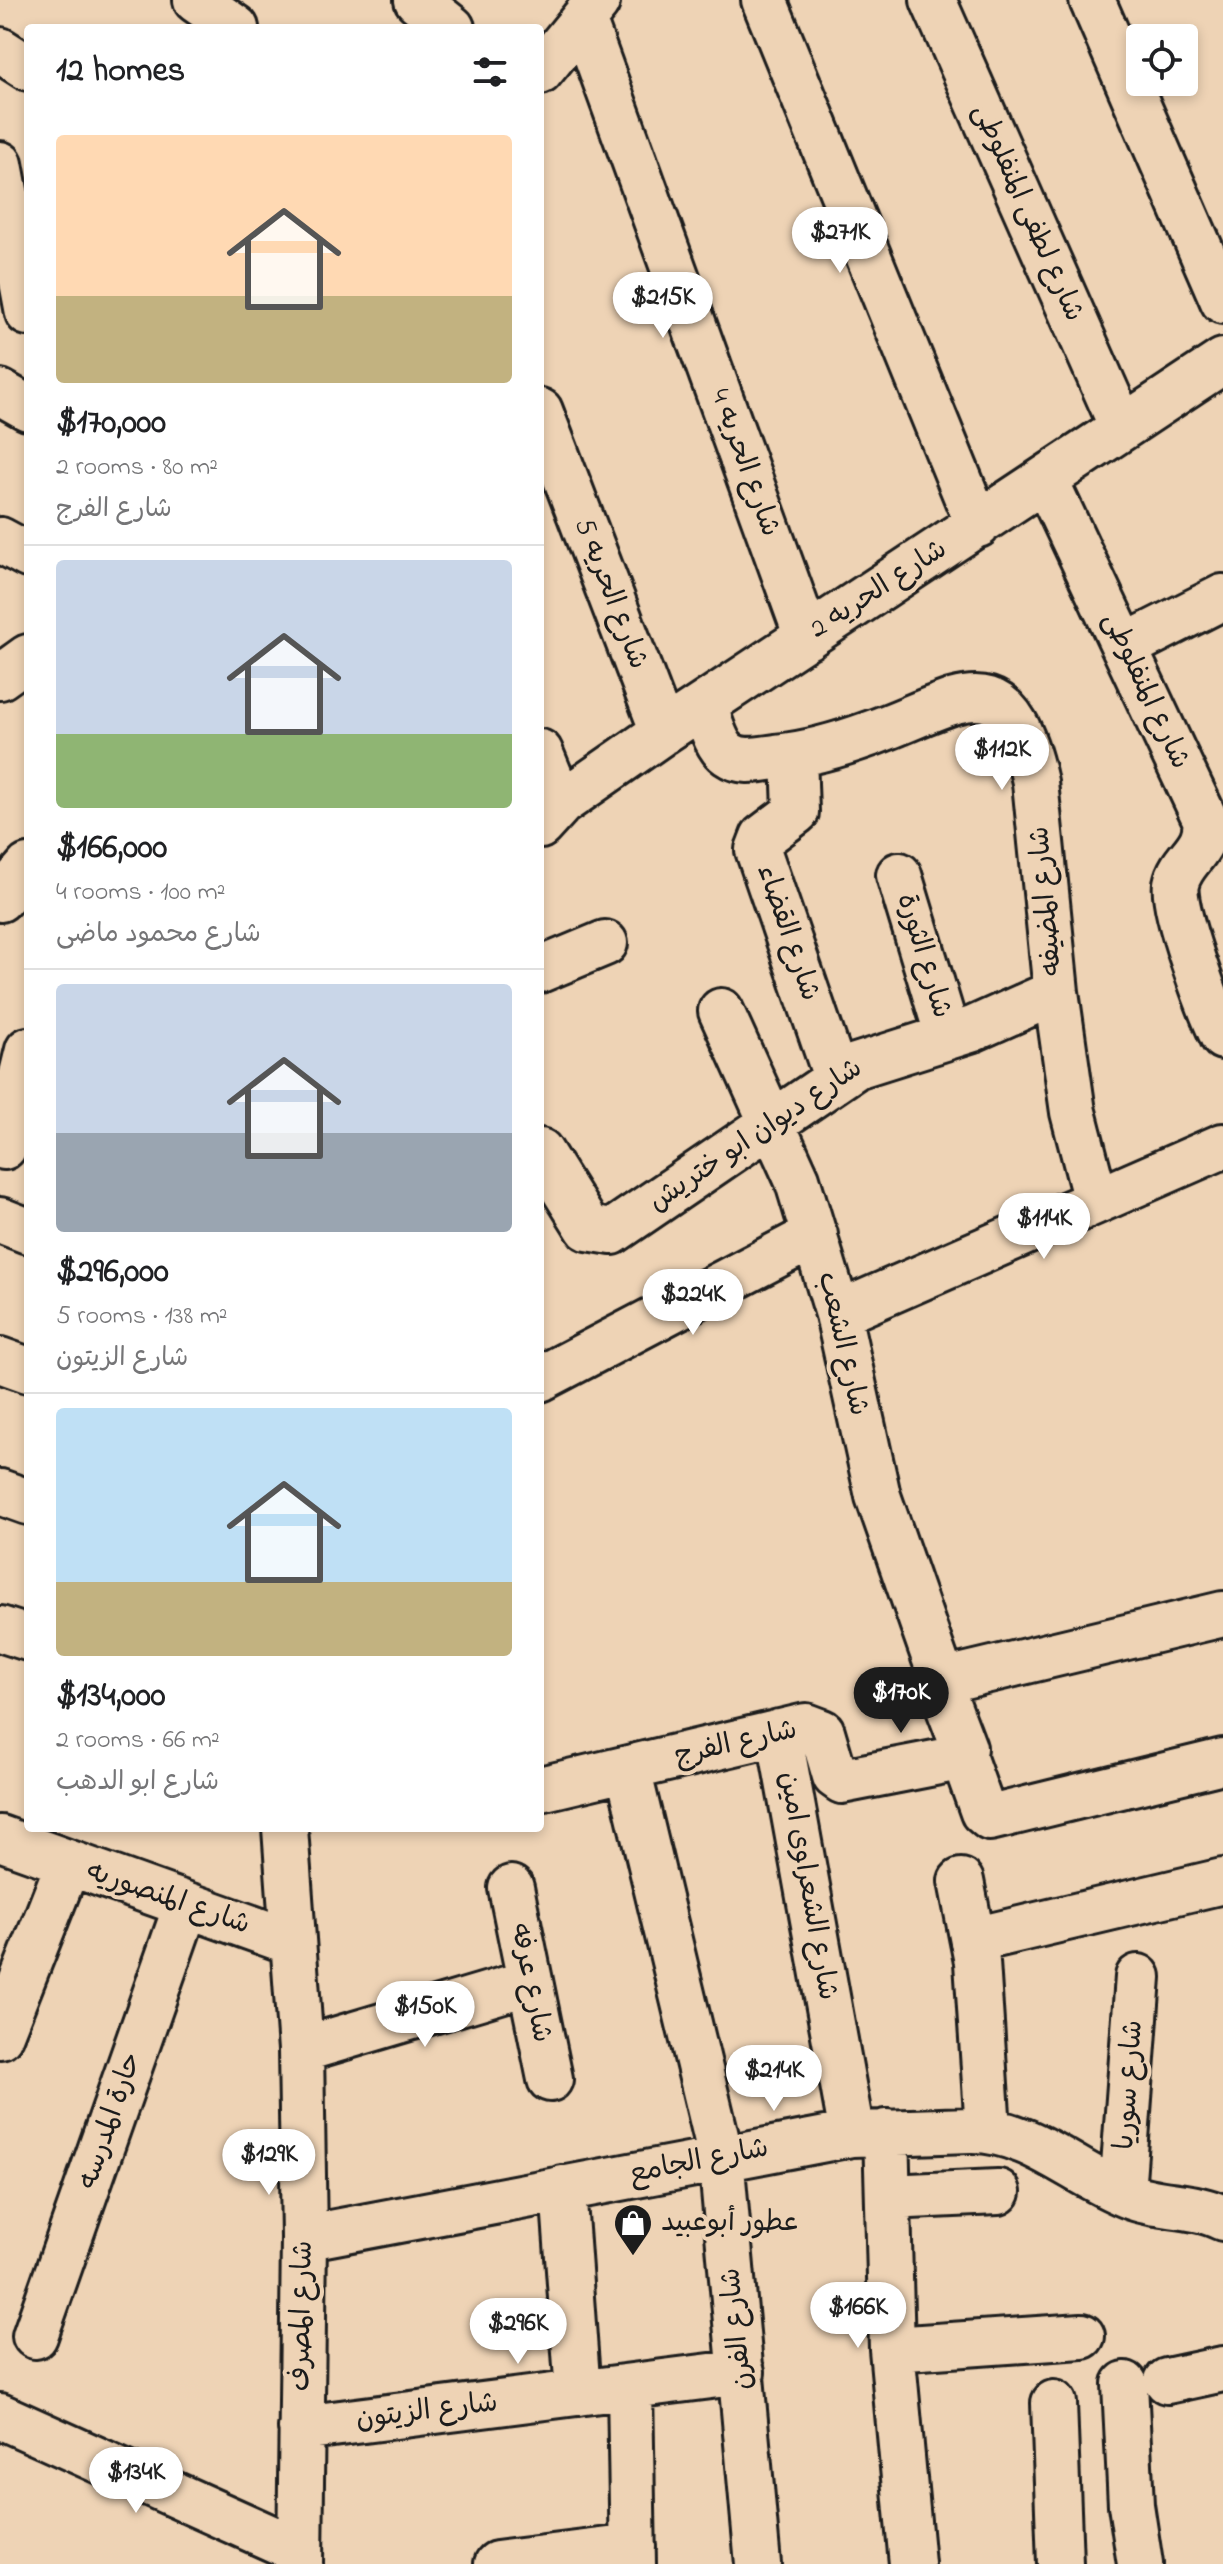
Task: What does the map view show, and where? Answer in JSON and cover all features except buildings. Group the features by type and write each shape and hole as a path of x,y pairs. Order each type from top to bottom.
{"street":[{"path":"196,0 230,24"},
{"path":"417,0 447,24"},
{"path":"764,0 978,525"},
{"name":"شارع لطفى المنفلوطى","path":"933,0 1122,427"},
{"path":"1092,0 1223,301"},
{"path":"544,67 590,10"},
{"name":"شارع الحريه 4","path":"590,10 807,637"},
{"path":"0,50 24,65"},
{"path":"0,164 24,292"},
{"name":"شارع الحريه 2","path":"551,814 663,732 1046,481 1122,427 1220,373"},
{"path":"0,392 24,406"},
{"name":"شارع الحريه 5","path":"544,421 663,732"},
{"name":"شارع المنفلوطى","path":"1046,481 1205,819 1206,831 1212,841 1180,874 1175,894 1209,1007 1223,1037"},
{"path":"0,540 24,553"},
{"path":"1124,647 1223,597"},
{"path":"0,677 24,660"},
{"name":"شارع المضيفه","path":"704,705 727,753 743,760 794,755 871,733 957,698 972,697 1002,708 1014,720 1027,748 1035,782 1056,992 1073,1112 1096,1201"},
{"name":"شارع القضاء","path":"794,755 796,812 763,837 758,850 836,1077"},
{"path":"544,775 551,814"},
{"path":"0,899 24,872"},
{"name":"شارع الثورة","path":"899,875 948,1037"},
{"path":"544,968 605,943"},
{"name":"شارع ديوان ابو ختريش","path":"544,1157 588,1228 612,1232 775,1124 836,1077 875,1058 948,1037 1056,992"},
{"name":"شارع الشعب","path":"721,1011 775,1124 815,1235 838,1314 878,1496 944,1685"},
{"path":"0,1028 24,1031"},
{"path":"4,1147 24,1066"},
{"path":"838,1314 1223,1146"},
{"path":"0,1220 24,1229"},
{"path":"544,1377 815,1235"},
{"path":"0,1360 24,1369"},
{"path":"0,1492 24,1501"},
{"path":"1223,1614 951,1679 942,1690 983,1812 990,1818 1223,1761"},
{"path":"0,1629 24,1637"},
{"name":"شارع الفرج","path":"544,1788 806,1726 822,1732 835,1776 842,1781 963,1756"},
{"name":"شارع الشعراوى امين","path":"779,1732 869,2133 888,2197 892,2349 912,2564"},
{"name":"شارع الفرن","path":"628,1769 721,2157 758,2564"},
{"name":"شارع المصرف","path":"285,1832 301,2050 304,2238 300,2557"},
{"name":"شارع المنصوريه","path":"0,1838 291,1942"},
{"path":"0,2036 68,1864"},
{"path":"961,1881 974,1940 988,2130"},
{"path":"974,1940 1223,1881"},
{"name":"شارع عرفه","path":"511,1888 550,2079"},
{"name":"حارة المدرسه","path":"35,2336 186,1906"},
{"name":"شارع سوريا","path":"1122,2193 1138,1977"},
{"path":"301,2050 530,1982"},
{"name":"شارع الجامع","path":"304,2238 721,2157 869,2133 988,2130 1020,2137 1122,2193 1223,2218"},
{"path":"563,2188 578,2393"},
{"path":"888,2197 998,2192"},
{"path":"892,2349 1082,2336"},
{"path":"1167,2381 1223,2369"},
{"name":"شارع الزيتون","path":"301,2428 742,2372"},
{"path":"1125,2384 1131,2505 1140,2564"},
{"path":"497,2564 633,2555 630,2387"},
{"path":"1054,2403 1060,2564"},
{"path":"0,2416 300,2557"}],"place":[{"name":"عطور أبوعبيد","path":"633,2257"}]}
